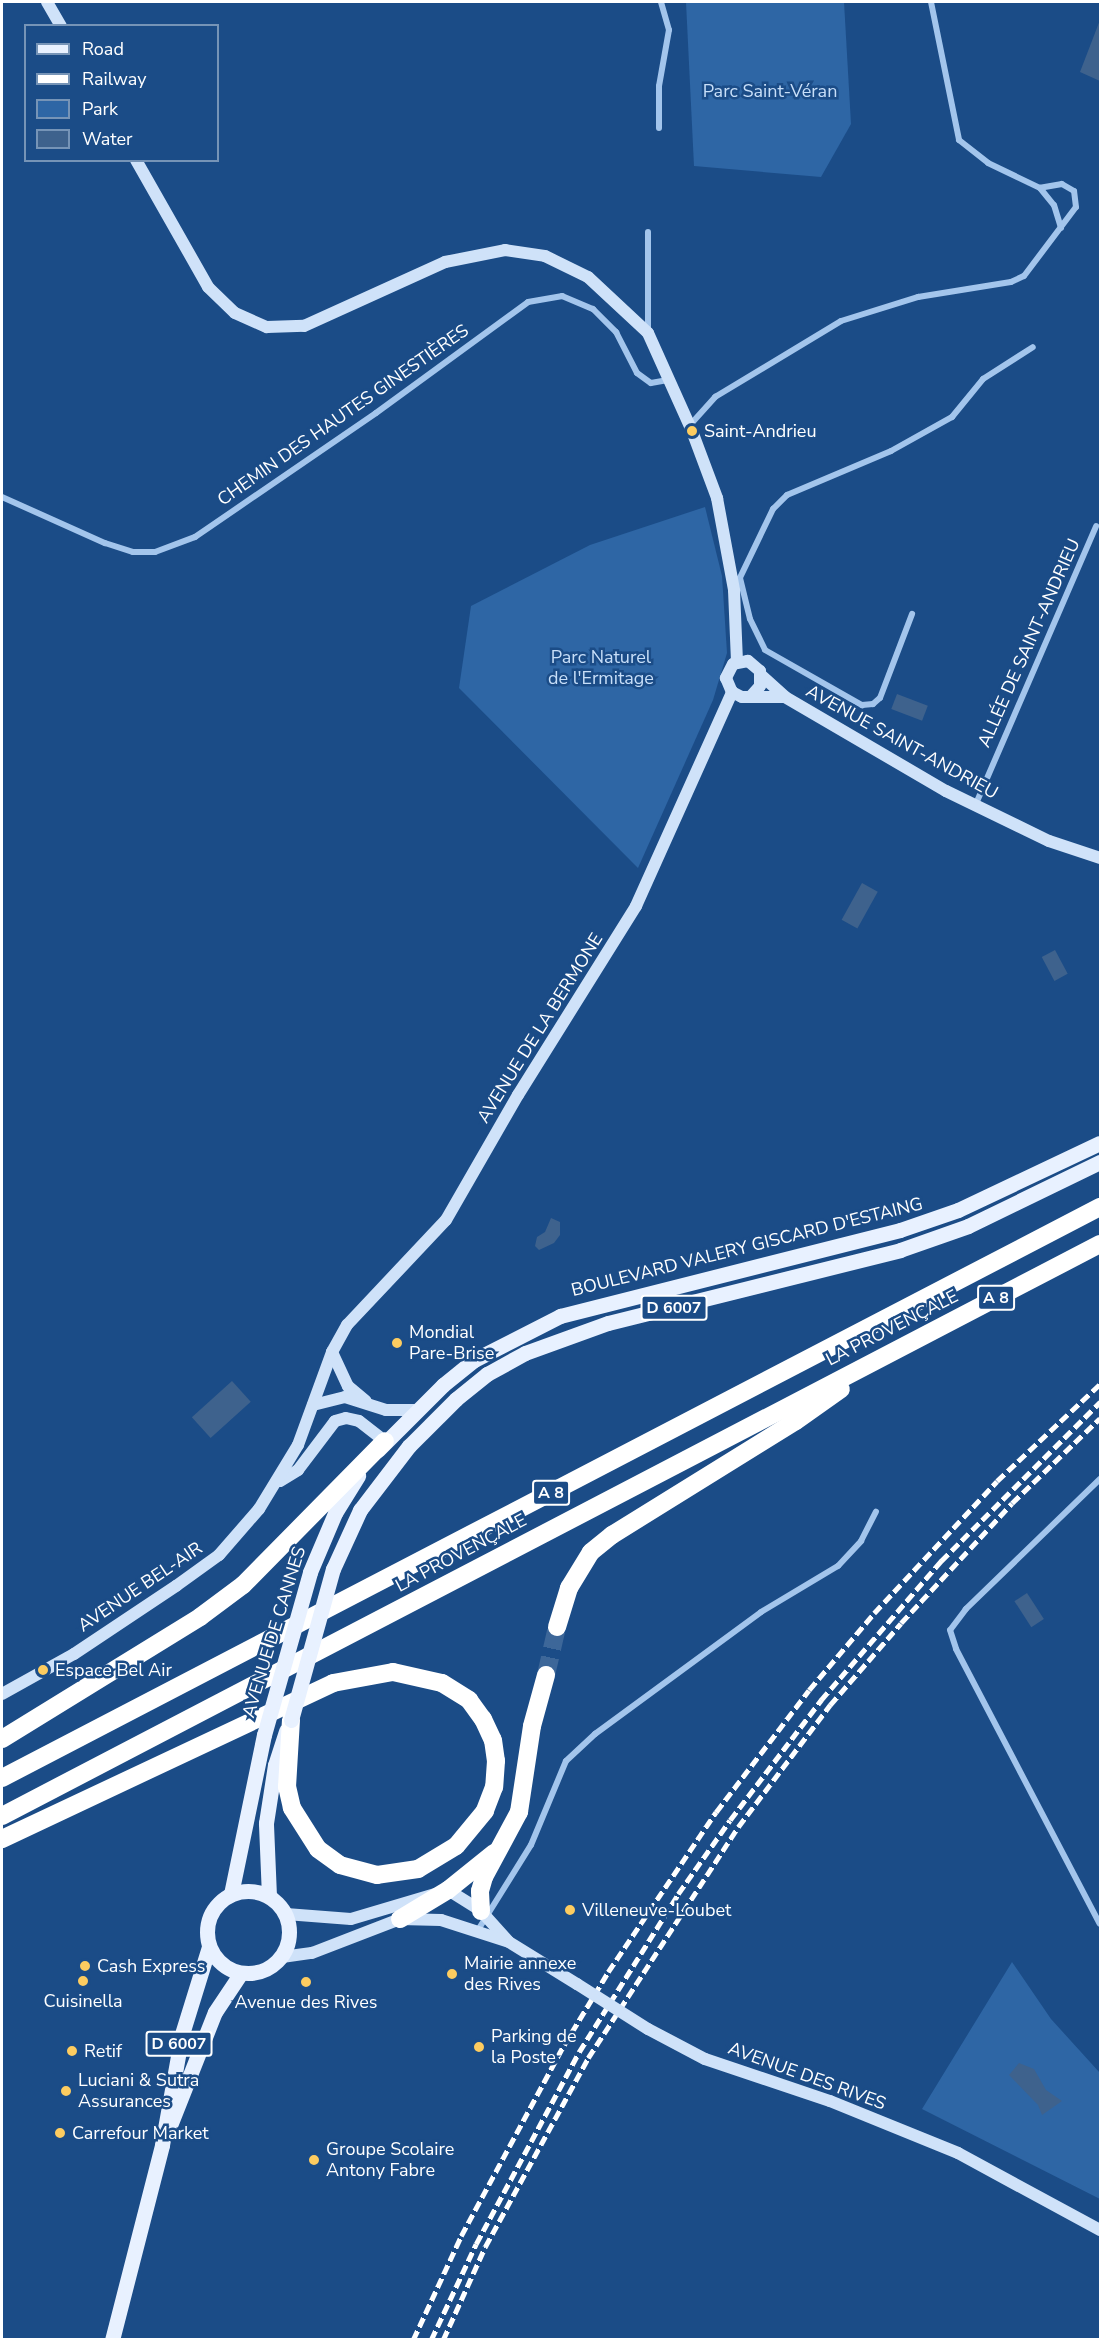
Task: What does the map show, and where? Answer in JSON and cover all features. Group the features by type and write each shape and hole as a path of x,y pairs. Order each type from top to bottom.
{"highway":[{"name":"LA PROVENÇALE","path":"2,1778 1101,1207"},
{"name":"LA PROVENÇALE","path":"2,1816 1101,1244"},
{"path":"558,1627 579,1569 612,1535 796,1421 891,1353"},
{"path":"2,1739 200,1617 243,1586 335,1488 385,1441"},
{"path":"2,1839 333,1683 393,1672 442,1683 469,1700 483,1719 493,1740 496,1761 494,1787 485,1811 456,1846 418,1869 377,1875 340,1865 318,1849 292,1808 287,1787 291,1720"},
{"path":"485,1914 480,1891 519,1812 532,1726 546,1675"},
{"path":"400,1919 448,1890 498,1851"}],"main road":[{"name":"BOULEVARD VALERY GISCARD D'ESTAING","path":"416,1410 474,1360 560,1316 900,1230 968,1206 1101,1143"},
{"name":"BOULEVARD VALERY GISCARD D'ESTAING","path":"291,1720 333,1569 360,1510 409,1446 456,1399 487,1374 525,1353 608,1323 900,1250 968,1226 1101,1162"},
{"name":"AVENUE DE CANNES","path":"231,1894 264,1735 309,1572 335,1513 385,1441 416,1410"},
{"name":"D 6007","path":"269,1896 266,1823 275,1765 291,1720"},
{"path":"244,1891 269,1896 286,1914 290,1936 282,1957 264,1971 241,1973 227,1968 209,1947 208,1922 213,1910 231,1894 244,1891"},
{"name":"D 6007","path":"112,2340 162,2145 182,2034 209,1947"},
{"name":"D 6007","path":"162,2145 215,2012 241,1973"}],"street":[{"path":"46,2 60,24"},
{"path":"659,128 659,86 669,30 661,2"},
{"path":"931,2 959,140 988,163 1040,188 1054,205 1061,228"},
{"path":"137,162 208,287 235,313 267,327 304,326 445,262 505,250 545,256 588,277 648,333"},
{"path":"690,425 715,397 841,321 918,297 1011,282 1024,276 1076,207 1074,191 1062,184 1040,188"},
{"path":"648,232 648,333 690,425 717,498 734,590 738,662"},
{"name":"CHEMIN DES HAUTES GINESTIÈRES","path":"2,497 114,546 133,552 155,552 195,537 376,413 528,302 562,296 593,309 616,332 637,373 651,383 668,380"},
{"path":"734,590 772,509 787,495 891,451 952,417 984,379 1033,347"},
{"name":"ALLÉE DE SAINT-ANDRIEU","path":"975,806 1096,526"},
{"path":"740,578 750,619 765,650 862,705 873,704 880,698 912,614"},
{"path":"738,662 753,663 762,676 760,686 752,695 742,697 732,692 726,678 729,668 738,662"},
{"name":"AVENUE SAINT-ANDRIEU","path":"762,676 785,697 975,806 1049,841 1101,858"},
{"name":"AVENUE DE LA BERMONE","path":"313,1405 332,1352 360,1309 446,1220 518,1095 636,906 732,692"},
{"name":"AVENUE SAINT-ANDRIEU","path":"752,695 785,697"},
{"path":"332,1352 348,1386 369,1403"},
{"path":"313,1405 345,1397 386,1410 416,1410"},
{"name":"AVENUE BEL-AIR","path":"2,1694 89,1644 219,1555 240,1535 277,1484 298,1445 313,1405"},
{"name":"AVENUE BEL-AIR","path":"277,1484 298,1470 335,1422 346,1418 359,1421 385,1441"},
{"path":"1101,1479 966,1609 950,1630 956,1648 1101,1924"},
{"path":"478,1930 485,1914 531,1845 566,1761 595,1734 761,1612 838,1566 861,1541 876,1512"},
{"path":"286,1914 351,1919 448,1890"},
{"name":"AVENUE DES RIVES","path":"448,1890 485,1914 509,1942"},
{"name":"AVENUE DES RIVES","path":"282,1957 312,1953 400,1919 441,1920 478,1930 509,1942 648,2029 705,2059 830,2102 958,2153 1101,2230"}],"green space":[{"name":"Parc Saint-Véran","path":"686,2 844,2 851,124 821,177 694,166"},
{"name":"Parc Naturel de l'Ermitage","path":"705,507 722,576 727,653 713,700 638,868 459,688 471,606 590,545"},
{"path":"1012,1962 1051,2019 1100,2073 1100,2199 922,2109"}],"water":[{"path":"1100,20 1100,81 1080,72"},
{"path":"897,694 928,706 922,721 891,709"},
{"path":"862,883 878,892 857,928 842,920"},
{"path":"1055,950 1068,974 1054,981 1042,957"},
{"path":"551,1218 560,1222 560,1235 554,1243 539,1250 535,1246 537,1237 545,1232"},
{"path":"232,1381 251,1402 211,1438 192,1417"},
{"path":"1027,1593 1044,1619 1031,1627 1014,1601"},
{"path":"1019,2063 1034,2069 1046,2090 1062,2101 1042,2115 1038,2105 1009,2075"}],"tunnel":[{"path":"546,1675 557,1627"}],"railway":[{"path":"413,2340 461,2236 564,2045 608,1972 716,1812 809,1690 874,1613 997,1481 1100,1384"},
{"path":"431,2340 476,2244 579,2052 678,1894 730,1820 821,1700 941,1561 1100,1402"},
{"path":"443,2340 485,2247 588,2058 738,1827 830,1705 901,1623 1012,1503 1100,1418"}],"place":[{"name":"Saint-Andrieu","path":"692,431"},
{"name":"Mondial Pare-Brise","path":"397,1343"},
{"name":"Espace Bel Air","path":"43,1670"},
{"name":"Villeneuve-Loubet","path":"570,1910"},
{"name":"Cash Express","path":"85,1966"},
{"name":"Mairie annexe des Rives","path":"452,1974"},
{"name":"Cuisinella","path":"83,1981"},
{"name":"Avenue des Rives","path":"306,1982"},
{"name":"Parking de la Poste","path":"479,2047"},
{"name":"Retif","path":"72,2051"},
{"name":"Luciani & Sutra Assurances","path":"66,2091"},
{"name":"Carrefour Market","path":"60,2133"},
{"name":"Groupe Scolaire Antony Fabre","path":"314,2160"}]}
